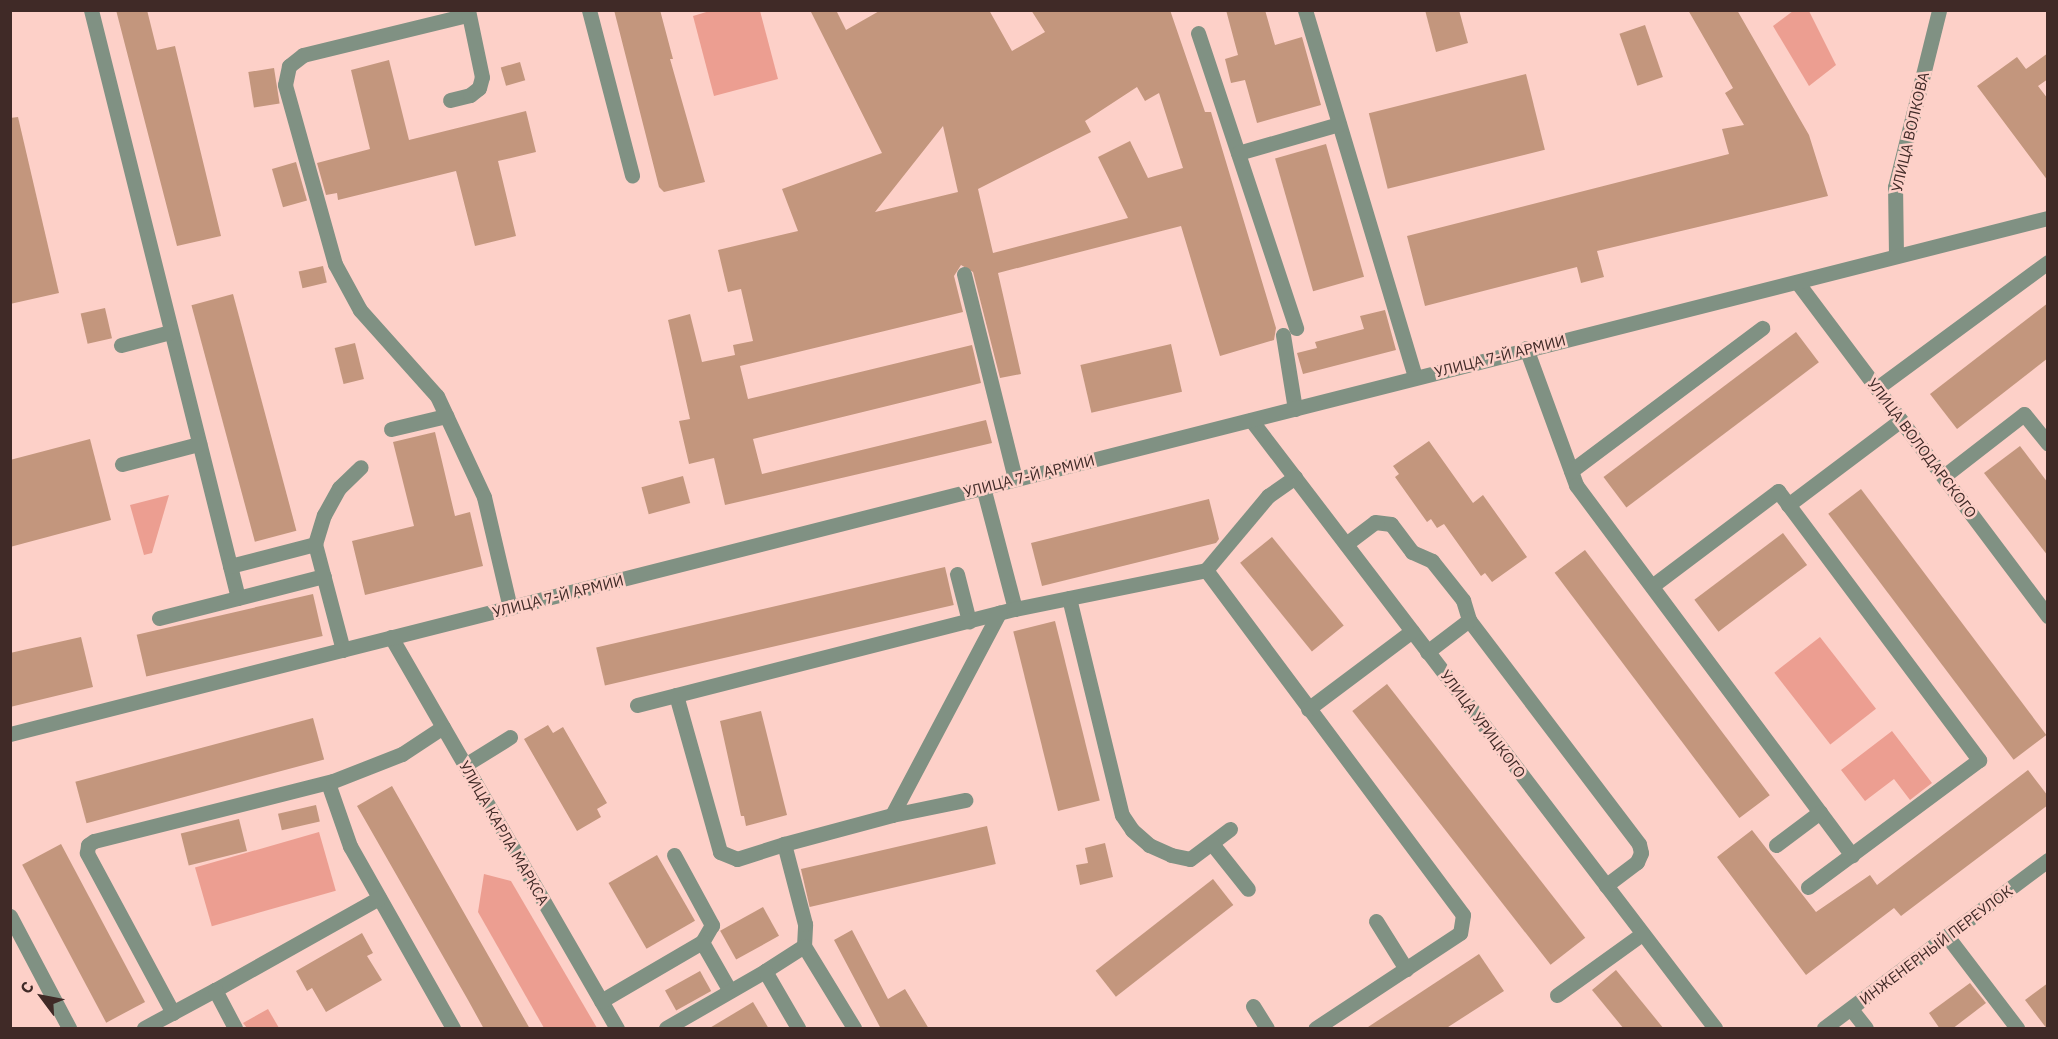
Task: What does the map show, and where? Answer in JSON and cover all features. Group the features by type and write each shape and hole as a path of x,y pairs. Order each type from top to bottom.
{"street":[{"path":"91,10 238,598"},
{"path":"590,10 632,175"},
{"path":"1305,10 1415,377"},
{"name":"УЛИЦА ВОЛКОВА","path":"1896,255 1895,187 1939,10"},
{"path":"450,100 470,95 479,88 482,77 467,13 303,55 289,66 285,85 303,159 342,280 360,310 437,396 484,497 510,608"},
{"path":"1197,33 1238,153 1289,332 1295,409"},
{"path":"1238,153 1339,124"},
{"name":"УЛИЦА 7-Й АРМИИ","path":"10,734 1295,409 1526,348 2048,218"},
{"path":"1876,388 2048,262"},
{"path":"964,274 1015,479"},
{"name":"УЛИЦА ВОЛОДАРСКОГО","path":"1797,282 2048,616"},
{"path":"1571,471 1762,328"},
{"path":"121,345 170,332"},
{"path":"1526,348 1576,485 1851,855"},
{"path":"1944,477 2025,414 2048,444"},
{"path":"391,429 446,416"},
{"name":"УЛИЦА УРИЦКОГО","path":"1251,420 1715,1029"},
{"path":"1788,505 1901,420"},
{"path":"122,464 199,444"},
{"path":"343,650 315,544 334,497 361,466"},
{"path":"637,705 1015,609 1206,570 1268,496 1295,477"},
{"path":"984,487 1015,609"},
{"path":"1652,586 1778,491 1979,760 1808,887"},
{"path":"1346,544 1376,522 1391,524 1412,552 1432,561 1463,600 1469,620 1639,844 1641,853 1637,862 1606,885"},
{"path":"230,566 315,544"},
{"path":"1206,570 1463,915 1460,933 1316,1029"},
{"path":"957,574 969,621"},
{"path":"159,618 324,576"},
{"path":"1069,598 1122,815 1149,845 1171,855 1190,859 1213,845 1230,829"},
{"path":"892,815 999,613"},
{"path":"1427,652 1469,620"},
{"path":"1308,709 1412,631"},
{"name":"УЛИЦА КАРЛА МАРКСА","path":"391,637 617,1029"},
{"path":"676,695 720,852 736,859 892,815 965,800"},
{"path":"173,1013 87,853 88,845 328,783 402,754 443,727"},
{"path":"465,765 510,737"},
{"path":"328,783 350,846 453,1029"},
{"path":"1776,845 1820,812"},
{"path":"784,844 805,924 804,946 854,1029"},
{"path":"1213,845 1248,889"},
{"path":"601,1001 702,942 712,925 674,855"},
{"name":"ИНЖЕНЕРНЫЙ ПЕРЕУЛОК","path":"1824,1029 2048,861"},
{"path":"144,1029 379,898"},
{"path":"10,916 69,1029"},
{"path":"1376,921 1406,969"},
{"path":"1557,995 1642,934"},
{"path":"1947,936 2017,1029"},
{"path":"702,942 730,991"},
{"path":"666,1029 804,946"},
{"path":"765,971 798,1029"},
{"path":"215,990 235,1029"},
{"path":"1253,1006 1267,1029"},
{"path":"1851,1008 1866,1029"}],"shaded area":[{"path":"713,10 760,11 778,79 714,96 693,16"},
{"path":"1793,11 1809,11 1836,65 1809,86 1773,26"},
{"path":"169,495 152,553 144,555 130,505"},
{"path":"1820,637 1876,709 1830,744 1774,673"},
{"path":"1892,731 1932,783 1910,800 1894,779 1865,801 1841,770"},
{"path":"319,832 336,891 212,926 195,868"},
{"path":"484,874 511,881 597,1028 544,1028 478,912"},
{"path":"268,1009 279,1028 247,1028 243,1023"}],"building":[{"path":"116,10 147,10 157,50 175,46 221,236 177,246"},
{"path":"614,10 660,10 673,59 670,59 705,182 664,192 659,187"},
{"path":"810,10 836,10 846,30 881,10 989,10 1012,51 1045,32 1031,10 1170,10 1205,112 1211,112 1276,328 1274,340 1220,356 1181,226 998,273 1021,374 1000,378 973,272 961,265 954,276 963,312 740,366 748,399 972,345 981,383 753,439 762,474 986,420 992,443 725,505 714,458 689,464 679,421 690,419 668,320 690,314 702,362 735,355 733,345 753,341 741,289 728,292 718,250 798,231 782,189 882,153","holes":["1137,87 1145,101 1159,93 1183,168 1148,178 1130,141 1098,157 1128,218 993,253 978,189 1091,132 1085,121","943,126 958,192 875,212"]},
{"path":"1226,10 1265,10 1275,45 1302,37 1321,105 1257,123 1245,80 1231,83 1225,59 1238,55"},
{"path":"1425,10 1459,10 1468,43 1436,52"},
{"path":"1688,10 1737,10 1809,135 1828,196 1597,251 1604,277 1581,283 1577,267 1425,306 1407,236 1729,154 1722,129 1744,125 1725,93 1733,88"},
{"path":"1645,25 1663,77 1637,86 1619,34"},
{"path":"2048,53 2048,79 2038,86 2048,99 2048,181 1977,86 2017,57 2026,69"},
{"path":"389,60 409,140 526,111 536,152 498,161 516,236 475,246 456,171 338,200 337,193 326,195 317,163 370,149 351,70"},
{"path":"520,62 525,80 506,86 501,68"},
{"path":"274,68 280,104 254,108 248,72"},
{"path":"1526,74 1545,150 1388,189 1369,113"},
{"path":"18,117 59,293 10,304 10,118"},
{"path":"1326,144 1364,277 1313,291 1275,159"},
{"path":"296,162 307,200 283,207 272,169"},
{"path":"323,266 327,283 302,288 299,272"},
{"path":"233,294 296,531 255,542 191,305"},
{"path":"2048,303 2048,358 1957,429 1930,394"},
{"path":"105,308 112,338 88,344 81,314"},
{"path":"1385,310 1396,350 1303,374 1297,353 1317,348 1315,342 1364,329 1360,316"},
{"path":"1796,332 1819,362 1626,507 1604,477"},
{"path":"355,343 364,379 344,384 335,348"},
{"path":"1171,344 1182,392 1091,413 1080,365"},
{"path":"435,432 455,516 470,512 483,566 365,595 352,541 414,526 393,442"},
{"path":"90,439 111,520 10,547 10,460"},
{"path":"1429,441 1473,503 1483,495 1527,557 1492,582 1485,573 1481,576 1444,524 1437,528 1431,519 1427,522 1395,477 1399,474 1393,466"},
{"path":"2020,446 2048,483 2048,556 1984,473"},
{"path":"683,476 690,503 649,514 641,487"},
{"path":"1861,489 2046,735 2014,760 1828,514"},
{"path":"1209,499 1219,539 1216,543 1042,586 1031,543"},
{"path":"1783,533 1807,565 1718,632 1694,600"},
{"path":"1272,537 1344,626 1312,651 1240,563"},
{"path":"1585,550 1770,795 1739,818 1555,573"},
{"path":"945,567 954,605 605,686 596,648"},
{"path":"313,594 323,636 146,677 137,635"},
{"path":"1055,621 1100,801 1058,811 1013,631"},
{"path":"81,637 93,687 10,707 10,653"},
{"path":"1387,684 1585,938 1551,965 1352,711"},
{"path":"761,711 787,815 746,826 744,816 741,816 720,721"},
{"path":"313,718 324,760 87,823 75,782"},
{"path":"548,725 553,733 563,727 607,803 597,809 601,817 577,831 524,739"},
{"path":"2028,770 2048,796 2048,805 1901,916 1894,908 1806,975 1717,857 1752,830 1816,912 1870,875 1877,885"},
{"path":"392,786 530,1029 484,1029 357,806"},
{"path":"316,805 320,822 282,830 278,814"},
{"path":"239,819 247,851 189,866 181,834"},
{"path":"987,826 996,864 810,907 801,869"},
{"path":"1105,843 1113,877 1080,885 1076,865 1088,863 1085,848"},
{"path":"61,844 145,1002 106,1023 22,865"},
{"path":"657,855 695,921 647,949 609,883"},
{"path":"1213,879 1233,905 1116,997 1096,971"},
{"path":"763,907 779,936 736,960 720,931"},
{"path":"852,930 888,999 905,989 929,1029 881,1029 834,940"},
{"path":"362,933 373,953 367,956 382,980 326,1012 312,988 307,991 296,971"},
{"path":"1479,954 1504,991 1445,1029 1365,1029"},
{"path":"1616,970 1664,1029 1624,1029 1592,990"},
{"path":"700,971 711,991 676,1011 665,990"},
{"path":"1970,983 1986,1003 1952,1029 1940,1029 1929,1013"},
{"path":"2048,983 2048,1029 2047,1029 2025,1000"},
{"path":"753,1002 769,1029 708,1029"}]}
